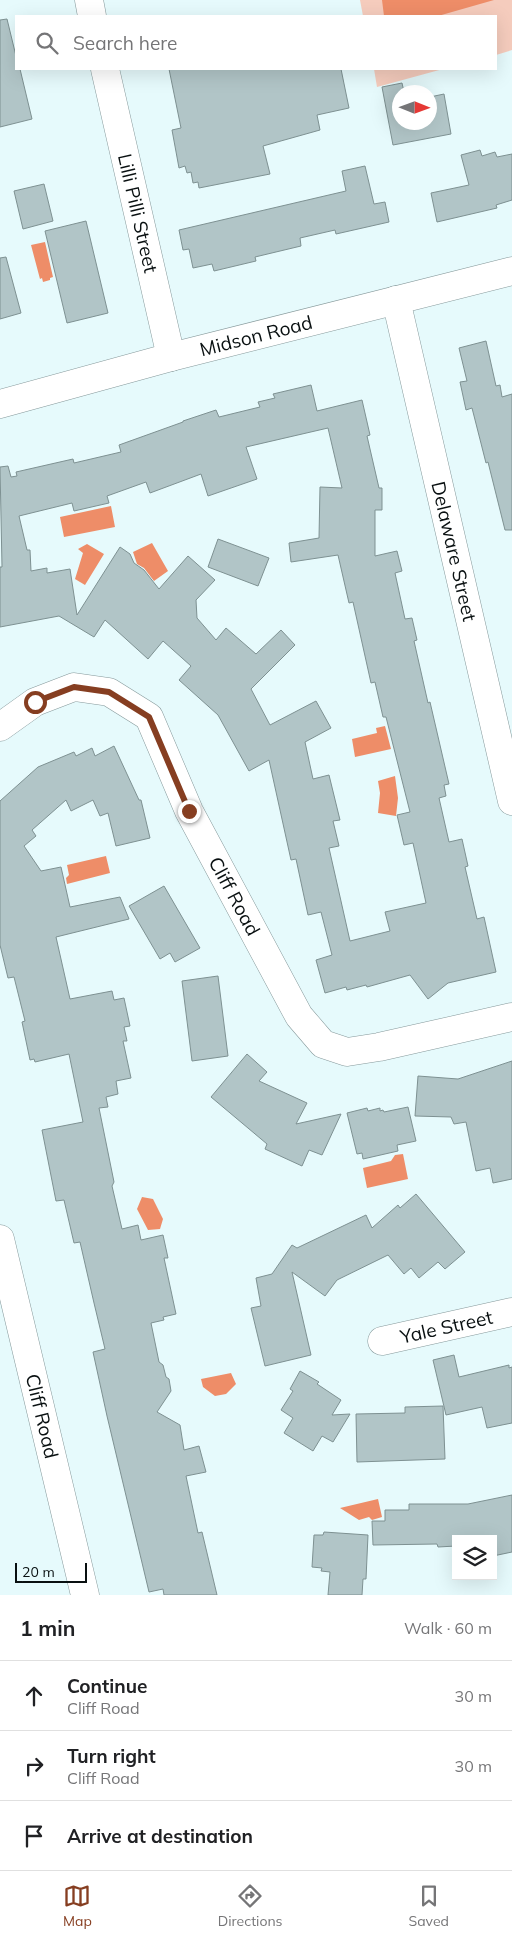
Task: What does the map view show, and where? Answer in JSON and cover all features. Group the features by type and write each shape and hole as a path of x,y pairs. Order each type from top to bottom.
{"street":[{"path":"89,0 92,15"},
{"name":"Lilli Pilli Street","path":"105,70 171,357"},
{"name":"Midson Road","path":"0,404 171,357 512,271"},
{"name":"Delaware Street","path":"396,300 512,800"},
{"name":"Cliff Road","path":"0,727 35,702 74,687 109,692 149,717 189,811 299,1016 323,1044 348,1052 379,1047 512,1017"},
{"name":"Cliff Road","path":"0,1239 85,1595"},
{"name":"Yale Street","path":"382,1341 512,1312"}],"shaded area":[{"path":"360,0 512,0 512,50 497,55 497,15 363,15"},
{"path":"382,0 494,0 442,15 384,15"},
{"path":"374,70 439,70 377,87"},
{"path":"45,242 53,277 43,282 42,278 40,279 31,245"},
{"path":"111,506 115,527 64,537 60,517"},
{"path":"152,543 168,571 154,581 144,568 137,564 133,552"},
{"path":"87,544 104,554 85,585 75,579 83,553 78,549"},
{"path":"385,726 391,749 355,757 352,739 377,733 376,728"},
{"path":"395,776 398,798 396,816 378,813 380,793 378,781"},
{"path":"106,856 110,873 67,884 66,878 69,875 67,865"},
{"path":"403,1154 408,1179 367,1188 363,1168 391,1161 395,1155"},
{"path":"142,1197 153,1199 163,1219 160,1229 148,1230 137,1209"},
{"path":"231,1373 236,1384 226,1394 215,1396 203,1387 201,1379"},
{"path":"378,1499 382,1517 372,1520 369,1517 359,1520 340,1508"}],"building":[{"path":"7,19 15,52 15,70 20,70 32,119 0,127 0,20"},
{"path":"169,70 341,70 349,108 317,115 320,130 263,146 270,174 199,188 198,182 193,183 191,172 187,173 185,166 179,168 172,130 181,128"},
{"path":"392,85 392,130 437,130 437,96 444,94 451,134 393,145 382,87"},
{"path":"480,150 482,156 495,152 497,157 512,154 512,200 496,205 497,208 437,222 431,193 469,185 461,155"},
{"path":"365,166 374,204 385,202 389,222 336,234 335,230 300,238 301,246 255,257 256,261 214,271 212,264 193,268 189,249 183,250 179,230 346,191 342,171"},
{"path":"44,184 53,221 23,229 14,191"},
{"path":"86,221 108,313 67,323 45,231"},
{"path":"6,257 21,313 0,319 0,258"},
{"path":"486,341 496,386 500,385 502,397 512,394 512,530 505,530 472,408 466,410 460,382 467,381 459,348"},
{"path":"311,385 317,411 362,400 370,435 367,436 379,488 382,488 382,510 375,510 375,556 397,551 402,571 395,573 405,619 412,618 417,640 414,641 449,784 444,785 446,796 439,798 449,842 462,839 468,866 465,867 477,919 484,917 496,972 448,983 428,999 410,975 367,987 366,985 347,990 346,987 325,993 316,960 332,955 321,912 308,915 296,859 291,860 269,760 249,771 218,715 179,680 191,666 163,641 148,659 105,620 94,637 59,616 0,627 0,567 2,567 0,467 8,466 11,477 17,476 16,472 73,459 74,463 121,452 119,445 216,410 219,417 260,407 258,402 275,398 273,394","holes":["328,428 342,488 320,487 319,538 289,543 291,562 338,555 349,603 353,602 371,683 375,682 383,717 386,717 410,812 397,815 404,845 413,843 426,903 385,912 390,931 350,941 329,848 339,846 333,821 340,820 329,775 313,779 305,742 331,728 316,701 270,725 251,689 295,645 281,630 256,654 226,628 216,640 197,618 196,600 215,580 188,556 159,589 144,570 134,563 130,554 120,547 77,615 70,569 47,573 47,568 31,571 30,550 27,550 19,516 72,503 74,511 109,503 107,496 146,482 150,493 201,474 208,496 257,479 246,447"]},
{"path":"218,539 269,558 258,586 208,567"},
{"path":"114,746 139,800 141,800 150,838 116,846 108,813 100,816 93,800 71,811 66,800 32,830 36,836 24,846 41,871 61,867 70,907 120,897 129,919 56,937 70,999 112,991 114,1000 124,998 130,1026 124,1027 127,1041 123,1041 131,1078 116,1081 118,1094 106,1097 108,1107 99,1108 114,1182 112,1186 122,1229 138,1225 141,1240 163,1235 168,1258 164,1258 176,1314 163,1317 164,1320 151,1323 159,1362 163,1365 166,1377 169,1379 171,1391 157,1412 180,1425 184,1450 199,1446 206,1472 186,1476 198,1533 202,1532 217,1595 164,1595 163,1589 149,1592 93,1352 105,1349 80,1242 74,1243 64,1200 56,1201 42,1130 83,1122 69,1054 35,1062 34,1059 30,1060 22,1022 25,1021 14,977 8,978 0,945 0,801 38,767 74,752 76,756 92,748 95,756"},
{"path":"164,886 200,948 175,962 170,953 160,959 129,906"},
{"path":"218,976 228,1056 192,1061 182,981"},
{"path":"247,1054 267,1072 259,1081 307,1103 296,1124 341,1114 322,1155 309,1150 302,1166 265,1149 267,1144 211,1097"},
{"path":"512,1061 512,1179 493,1183 490,1168 476,1171 466,1122 454,1124 451,1117 415,1116 418,1076 458,1079"},
{"path":"408,1107 416,1141 397,1145 398,1151 363,1159 362,1153 357,1154 347,1113 367,1108 368,1111 380,1108 380,1111 383,1110 384,1112"},
{"path":"416,1194 465,1252 445,1269 438,1262 419,1278 411,1268 404,1274 388,1255 337,1280 325,1296 292,1272 311,1355 265,1366 251,1308 261,1306 256,1278 272,1274 292,1245 297,1248 366,1215 372,1228 398,1205 400,1208"},
{"path":"454,1355 459,1377 509,1365 509,1368 512,1367 512,1423 487,1428 482,1407 446,1415 433,1360"},
{"path":"300,1371 319,1382 317,1384 341,1400 332,1415 350,1414 333,1442 322,1436 313,1451 284,1433 293,1418 281,1410 293,1391 290,1389"},
{"path":"443,1406 445,1459 357,1462 356,1414 405,1413 405,1407"},
{"path":"512,1495 512,1552 497,1555 497,1535 452,1535 452,1546 438,1547 437,1544 373,1545 372,1521 385,1521 385,1510 409,1510 409,1504 468,1504"},
{"path":"324,1532 368,1535 366,1579 363,1579 362,1595 328,1595 330,1572 321,1571 322,1568 312,1567 314,1535 323,1535"}],"route":[{"path":"35,702 74,687 109,692 149,717 189,811"}]}
